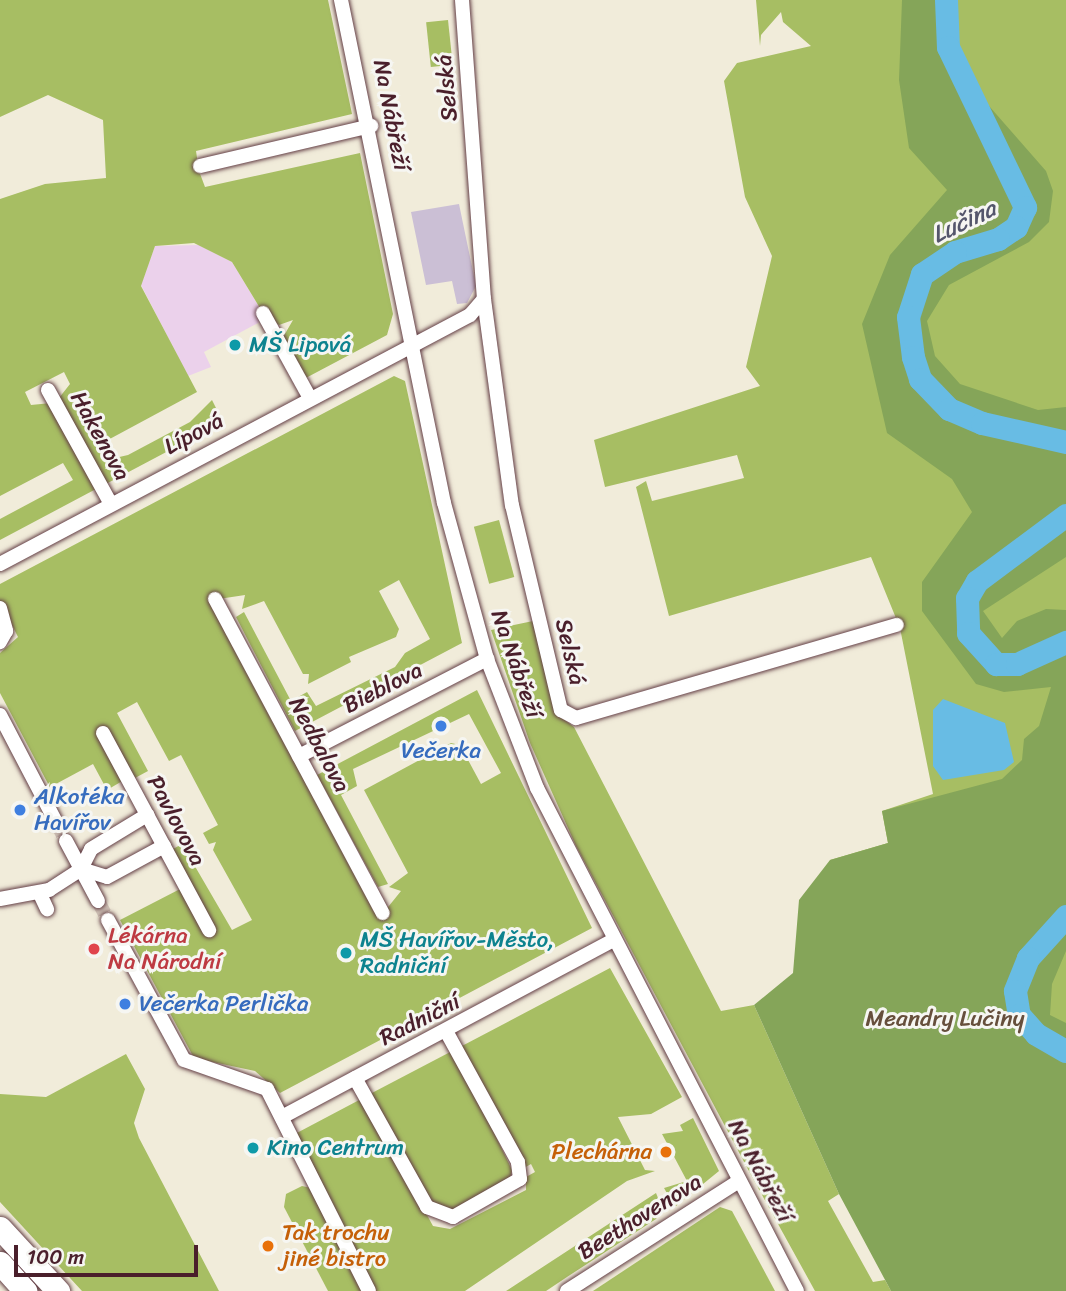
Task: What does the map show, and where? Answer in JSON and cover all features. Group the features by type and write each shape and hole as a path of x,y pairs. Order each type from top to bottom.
{"main road":[{"path":"0,1228 58,1291"},
{"path":"0,1263 25,1291"}],"street":[{"name":"Na Nábřeží","path":"341,0 371,126 410,345 487,659 537,788 797,1291"},
{"name":"Selská","path":"461,0 484,299 512,505 561,710 576,718 897,625"},
{"path":"200,166 371,126"},
{"path":"410,345 470,315 484,299"},
{"path":"263,313 310,398"},
{"name":"Lípová","path":"0,564 410,345"},
{"name":"Hakenova","path":"48,390 111,504"},
{"name":"Nedbalova","path":"215,599 383,913"},
{"path":"0,608 6,631 0,642"},
{"name":"Bieblova","path":"299,756 487,659"},
{"path":"0,715 56,822"},
{"name":"Pavlovova","path":"103,733 209,930"},
{"path":"0,899 40,894 81,869 91,849 148,815"},
{"path":"66,841 99,901"},
{"path":"81,869 107,877 164,846"},
{"path":"40,894 47,909"},
{"path":"108,920 184,1060 260,1082 282,1117 309,1177 369,1291"},
{"name":"Radniční","path":"282,1117 447,1033 614,940"},
{"path":"355,1078 437,1216 453,1217 520,1179 518,1162 447,1033"},
{"name":"Beethovenova","path":"567,1291 739,1181"}],"shaded area":[{"path":"459,204 476,286 467,303 457,304 452,281 426,285 411,212"},
{"path":"199,245 232,262 263,313 258,323 204,352 211,367 188,376 141,285 155,246"}],"green space":[{"path":"0,0 328,0 352,114 196,151 199,171 205,187 360,153 393,314 387,335 302,380 282,339 293,320 279,325 263,313 232,262 194,243 155,246 141,286 197,392 106,441 115,458 128,455 190,422 212,400 223,422 104,485 59,398 70,384 64,372 25,392 31,405 51,403 96,489 0,540 0,519 73,480 63,463 0,496 0,199 45,184 106,178 103,120 48,95 0,117"},
{"name":"Meandry Lučiny","path":"756,0 1066,0 1066,1291 824,1003 830,860 888,843 882,811 933,794 900,628 871,557 669,616 636,487 646,481 652,501 744,478 737,455 605,487 594,440 760,386 746,367 772,256 745,197 724,81 737,63 811,46 783,22 781,12 761,35 760,46"},
{"name":"Meandry Lučiny","path":"902,0 955,0 951,25 975,90 1046,171 1053,191 1049,222 1029,242 949,285 927,321 935,356 960,384 1038,410 1066,407 1066,557 983,611 1002,638 1017,621 1046,609 1066,610 1066,951 1052,984 1050,1015 1066,1023 1066,1291 891,1291 839,1194 754,1005 793,973 799,900 830,860 888,843 882,811 1002,779 1022,760 1024,739 1039,726 1051,687 1004,692 976,684 922,611 922,582 972,512 952,479 887,433 862,324 890,255 947,190 909,148 899,80"},
{"path":"448,20 453,65 431,67 426,22"},
{"path":"394,376 405,381 462,643 295,731 236,617 244,612 291,701 307,692 316,706 395,667 405,653 430,639 399,580 379,591 399,629 396,637 349,657 351,662 308,684 309,674 303,674 264,601 242,609 245,595 212,600 380,917 401,891 389,887 408,873 364,790 451,743 460,745 481,784 501,773 469,714 353,769 357,786 341,795 388,884 378,887 317,775 477,690 592,928 280,1093 255,1071 194,1058 120,920 182,888 205,932 214,928 173,849 182,844 232,930 252,920 213,850 216,842 209,844 203,833 218,825 181,755 169,761 137,702 117,713 148,771 135,778 106,732 101,735 124,780 107,790 93,764 54,785 54,795 0,693 0,653 18,637 0,601 0,584"},
{"path":"499,520 514,577 489,584 474,527"},
{"path":"533,621 555,713 574,727 721,1011 754,1005 839,1194 828,1201 873,1282 885,1280 891,1291 815,1291 751,1175 576,846 530,743 491,630"},
{"path":"610,968 682,1097 651,1114 618,1117 645,1170 655,1171 627,1181 465,1291 375,1291 293,1135 363,1098 433,1226 450,1229 526,1190 526,1177 535,1172 531,1164 524,1168 460,1047"},
{"path":"454,1050 512,1170 510,1178 453,1212 434,1209 370,1094"},
{"path":"126,1054 145,1089 134,1123 139,1138 219,1291 82,1291 0,1202 0,1094 46,1097"},
{"path":"693,1118 719,1171 676,1206 664,1188 687,1181 662,1134 683,1131 680,1125"},
{"path":"302,1186 311,1188 368,1291 328,1291 284,1207 286,1194"},
{"path":"656,1193 662,1208 656,1219 546,1291 506,1291"},
{"path":"720,1207 732,1211 775,1291 593,1291"}],"water":[{"path":"943,699 1005,723 1014,762 1004,770 943,780 933,766 933,710"}],"waterway":[{"name":"Lučina","path":"946,0 948,47 1025,207 1016,227 998,239 955,252 922,274 908,317 913,357 920,379 949,409 982,423 1066,442"},
{"name":"Lučina","path":"1066,515 977,581 967,598 968,633 996,664 1017,664 1066,642"},
{"name":"Lučina","path":"1066,916 1028,958 1015,991 1019,1015 1036,1034 1066,1051"}],"tunnel":[{"path":"56,822 66,841"},
{"path":"98,901 108,920"}],"place":[{"name":"MŠ Lipová","path":"235,345"},
{"name":"Večerka","path":"441,726"},
{"name":"Alkotéka Havířov","path":"20,810"},
{"name":"Lékárna Na Národní","path":"94,949"},
{"name":"MŠ Havířov-Město, Radniční","path":"346,953"},
{"name":"Večerka Perlička","path":"125,1004"},
{"name":"Kino Centrum","path":"253,1148"},
{"name":"Plechárna","path":"666,1152"},
{"name":"Tak trochu jiné bistro","path":"268,1246"}]}
